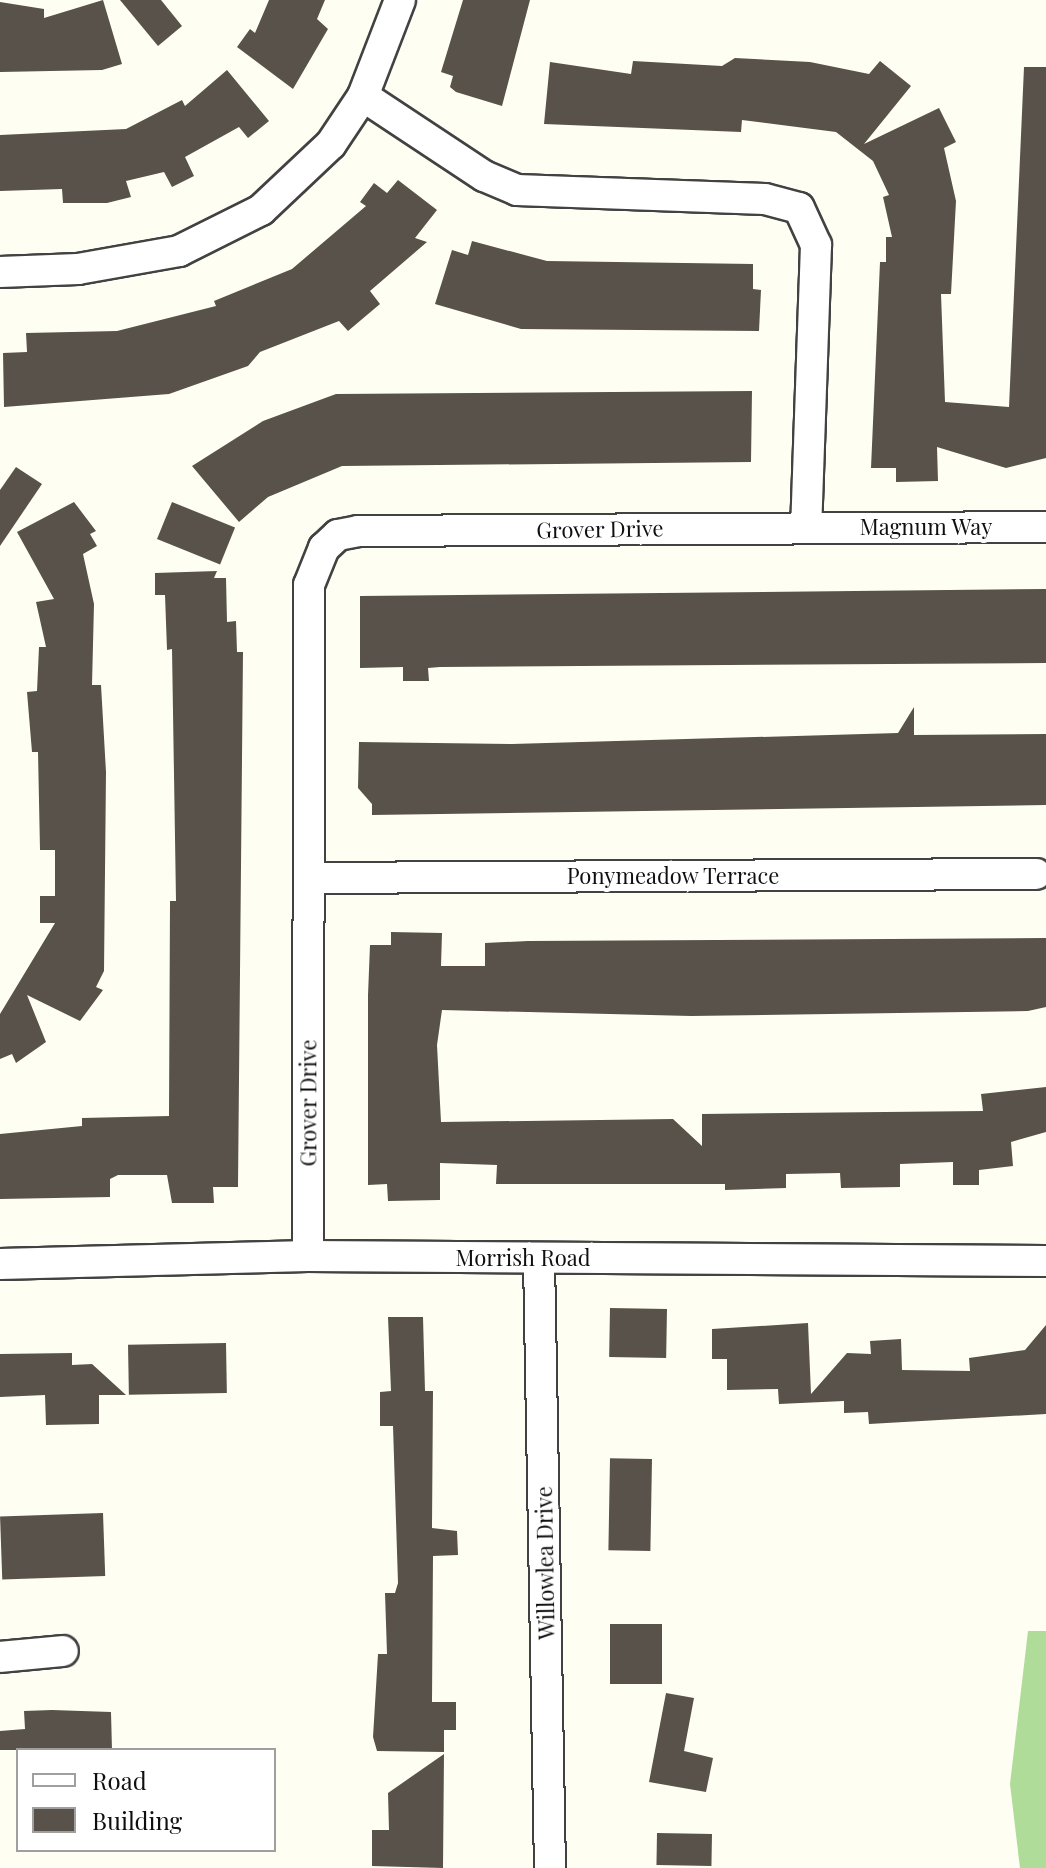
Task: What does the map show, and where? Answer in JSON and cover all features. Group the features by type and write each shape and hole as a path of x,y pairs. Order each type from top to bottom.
{"street":[{"path":"0,272 130,262 208,239 261,210 298,177 363,96 400,0"},
{"path":"363,96 484,176 517,190 765,199 799,208 816,245 806,526"},
{"name":"Magnum Way","path":"806,526 1046,527"},
{"name":"Grover Drive","path":"308,1256 309,585 324,548 338,535 806,526"},
{"name":"Ponymeadow Terrace","path":"309,878 1036,874"},
{"name":"Morrish Road","path":"0,1264 308,1256 1046,1261"},
{"name":"Willowlea Drive","path":"539,1258 550,1868"},
{"path":"0,1657 63,1651"}],"green space":[{"path":"1028,1631 1046,1631 1046,1868 1020,1868 1010,1784"}],"building":[{"path":"103,0 122,64 102,70 0,72 0,2 44,9 44,18"},
{"path":"120,0 161,0 182,26 158,46"},
{"path":"269,0 325,0 317,19 328,29 293,89 237,47 250,29 255,33"},
{"path":"463,0 530,0 502,106 456,92 450,87 453,76 441,72"},
{"path":"735,58 810,62 869,74 880,61 911,86 864,144 939,108 956,142 944,148 956,201 951,294 941,294 945,402 1009,407 1024,67 1046,67 1046,458 1006,468 937,447 938,481 896,482 896,468 871,468 880,262 886,262 886,237 892,237 883,197 889,195 873,161 836,132 742,120 741,132 544,124 550,62 631,74 633,61 722,66"},
{"path":"227,70 269,121 248,138 239,127 185,157 194,176 172,187 164,172 126,181 131,197 107,203 63,203 62,189 0,191 0,135 126,129 182,100 185,106"},
{"path":"398,180 437,210 415,238 427,242 370,291 380,304 348,331 339,321 260,352 248,366 169,394 4,407 3,353 27,352 26,333 117,331 216,306 214,301 292,269 366,206 360,202 374,183 387,193"},
{"path":"472,241 547,261 753,264 753,289 761,290 759,331 521,329 435,304 452,250 468,255"},
{"path":"752,391 751,462 342,466 268,497 239,522 192,466 263,421 336,394"},
{"path":"16,467 42,484 0,546 0,490"},
{"path":"74,502 96,531 90,534 97,546 83,554 94,604 92,685 101,685 106,772 104,971 96,987 103,990 80,1021 27,995 46,1042 16,1063 12,1054 0,1059 0,1014 55,923 40,923 40,896 55,896 55,850 40,850 38,752 32,752 27,692 37,691 39,647 46,647 36,602 54,599 17,532"},
{"path":"172,502 235,527 220,565 157,539"},
{"path":"217,571 214,578 226,578 227,622 236,621 237,652 243,652 238,1187 213,1187 214,1203 172,1203 167,1175 118,1175 110,1179 110,1197 0,1199 0,1134 82,1126 82,1118 169,1116 170,901 176,901 172,649 167,650 165,595 155,595 155,573"},
{"path":"1046,589 1046,663 440,667 428,668 429,681 403,681 403,667 360,668 360,596"},
{"path":"914,707 914,735 1046,734 1046,805 372,815 372,804 358,788 359,742 512,744 898,733"},
{"path":"391,932 442,933 441,966 485,966 485,943 528,941 1046,938 1046,1007 1028,1011 691,1016 442,1010 437,1045 441,1122 673,1119 702,1146 702,1114 983,1111 981,1094 1046,1087 1046,1132 1011,1142 1013,1166 979,1170 979,1185 953,1185 953,1162 900,1164 900,1187 841,1188 840,1173 786,1174 786,1188 725,1190 725,1184 496,1184 497,1165 440,1163 440,1200 388,1201 387,1184 368,1185 368,995 370,945 391,945"},
{"path":"610,1308 667,1309 666,1358 609,1357"},
{"path":"388,1317 423,1317 425,1391 433,1391 432,1528 457,1531 458,1555 433,1556 432,1702 456,1702 456,1730 444,1730 444,1752 377,1751 373,1737 378,1654 387,1654 385,1593 395,1593 398,1583 393,1426 380,1426 380,1392 391,1391"},
{"path":"808,1323 811,1394 847,1353 871,1354 870,1341 901,1339 902,1370 970,1371 969,1358 1025,1350 1046,1325 1046,1414 869,1424 868,1412 844,1413 844,1401 779,1404 778,1389 727,1390 727,1359 712,1359 712,1329"},
{"path":"226,1343 227,1393 129,1395 128,1345"},
{"path":"72,1353 72,1365 92,1364 126,1395 99,1395 99,1424 46,1425 45,1395 0,1397 0,1354"},
{"path":"610,1458 652,1459 650,1551 608,1550"},
{"path":"103,1513 105,1576 2,1580 0,1517"},
{"path":"610,1624 662,1624 662,1684 610,1684"},
{"path":"666,1693 694,1698 684,1751 713,1758 706,1792 649,1782"},
{"path":"24,1711 111,1712 112,1748 0,1750 0,1731 25,1729"},
{"path":"444,1754 443,1868 372,1866 372,1830 389,1830 388,1793"},
{"path":"657,1833 712,1834 711,1866 656,1865"}]}
